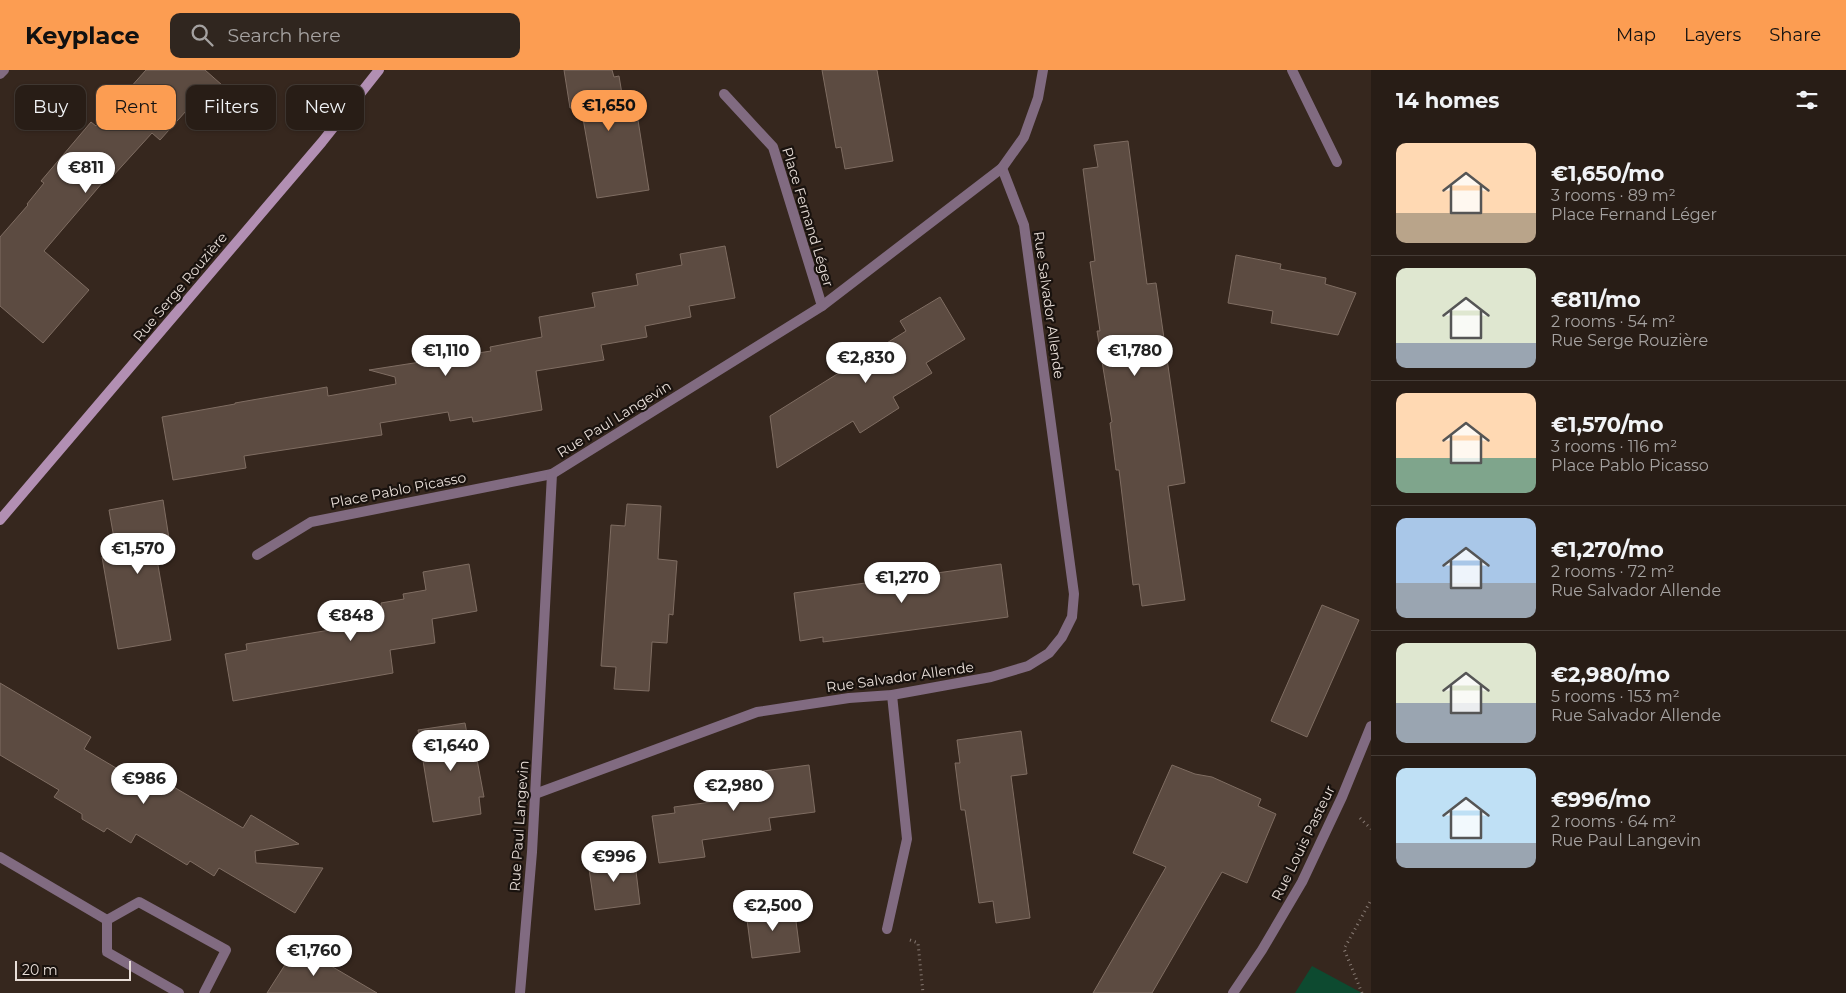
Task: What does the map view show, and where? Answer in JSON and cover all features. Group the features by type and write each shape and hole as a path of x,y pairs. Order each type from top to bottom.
{"street":[{"path":"0,74 4,70"},
{"name":"Rue Serge Rouzière","path":"0,520 322,142 379,70"},
{"name":"Rue Paul Langevin","path":"520,993 535,794 552,474 822,306 1002,168 1024,137 1038,98 1044,70"},
{"path":"1292,70 1337,162"},
{"name":"Place Fernand Léger","path":"724,94 773,147 822,306"},
{"name":"Rue Salvador Allende","path":"535,794 757,712 848,698 892,695 991,678 1028,666 1049,653 1062,638 1072,617 1074,594 1024,224 1002,168"},
{"name":"Place Pablo Picasso","path":"257,555 310,522 552,474"},
{"path":"887,929 907,839 892,695"},
{"name":"Rue Louis Pasteur","path":"1233,993 1262,950 1302,882 1342,797 1371,726"},
{"path":"0,857 107,920"},
{"path":"107,920 139,902 226,950 204,993"},
{"path":"107,920 106,952 179,993"}],"path":[{"path":"1362,993 1344,949 1371,900"},
{"path":"918,943 923,993"}],"green space":[{"path":"1312,966 1362,993 1295,993"}],"building":[{"path":"146,70 205,70 222,85 186,85 186,111 176,122 176,85 133,85"},
{"path":"564,70 612,70 614,77 619,76 623,100 629,99 633,121 638,120 649,190 597,198 581,107 570,108"},
{"path":"822,70 877,70 893,161 845,169 841,147 836,148"},
{"path":"91,122 96,126 96,130 169,130 160,140 152,133 112,177 109,175 44,251 89,290 43,343 0,306 0,237 28,205 44,183 41,181"},
{"path":"1128,141 1147,284 1156,283 1185,483 1168,486 1185,600 1142,606 1139,584 1133,585 1119,470 1116,470 1110,423 1112,422 1097,331 1100,331 1090,262 1095,261 1083,169 1098,167 1094,145"},
{"path":"725,246 735,298 689,306 691,317 645,326 647,337 601,345 604,360 536,371 542,410 473,422 472,417 450,421 448,412 380,423 382,435 244,456 246,468 173,480 162,417 327,387 328,396 396,384 395,377 369,370 491,351 490,347 542,337 539,317 595,307 592,293 638,285 636,274 682,265 680,254"},
{"path":"1236,255 1281,264 1280,269 1326,278 1325,284 1356,293 1338,335 1271,323 1273,311 1228,303"},
{"path":"940,297 965,339 926,363 932,373 893,397 899,408 860,433 853,421 777,468 770,416 906,331 900,321"},
{"path":"163,500 170,545 155,548 171,640 118,649 102,557 117,555 109,510"},
{"path":"627,504 661,506 658,559 677,561 673,615 669,614 667,643 652,642 649,691 614,689 616,667 601,666 611,525 625,526"},
{"path":"469,564 477,611 432,619 435,643 390,650 393,673 233,701 225,654 247,650 246,644 384,621 381,603 404,599 403,594 426,590 423,572"},
{"path":"1001,564 1008,617 823,642 823,637 800,641 794,593"},
{"path":"1322,605 1359,620 1307,737 1271,721"},
{"path":"0,683 91,737 84,749 160,794 167,783 243,828 251,815 299,844 255,851 256,863 323,868 295,913 219,868 214,876 190,861 187,865 136,834 131,843 107,828 104,832 82,819 82,814 54,797 59,790 0,755"},
{"path":"465,723 468,739 473,738 484,797 479,797 481,814 433,822 418,730"},
{"path":"1021,731 1027,774 1011,776 1030,918 996,923 993,901 979,903 965,810 961,810 955,763 960,763 957,740"},
{"path":"809,765 815,812 769,818 771,830 702,840 705,857 659,863 652,816 675,813 674,807 719,801 717,784 764,778 763,771"},
{"path":"1172,765 1195,774 1212,777 1261,799 1258,806 1276,814 1247,883 1222,872 1152,993 1093,993 1166,867 1133,853"},
{"path":"634,855 640,904 595,910 588,862"},
{"path":"794,906 800,952 752,958 746,912"},
{"path":"297,946 377,993 267,993"}]}
